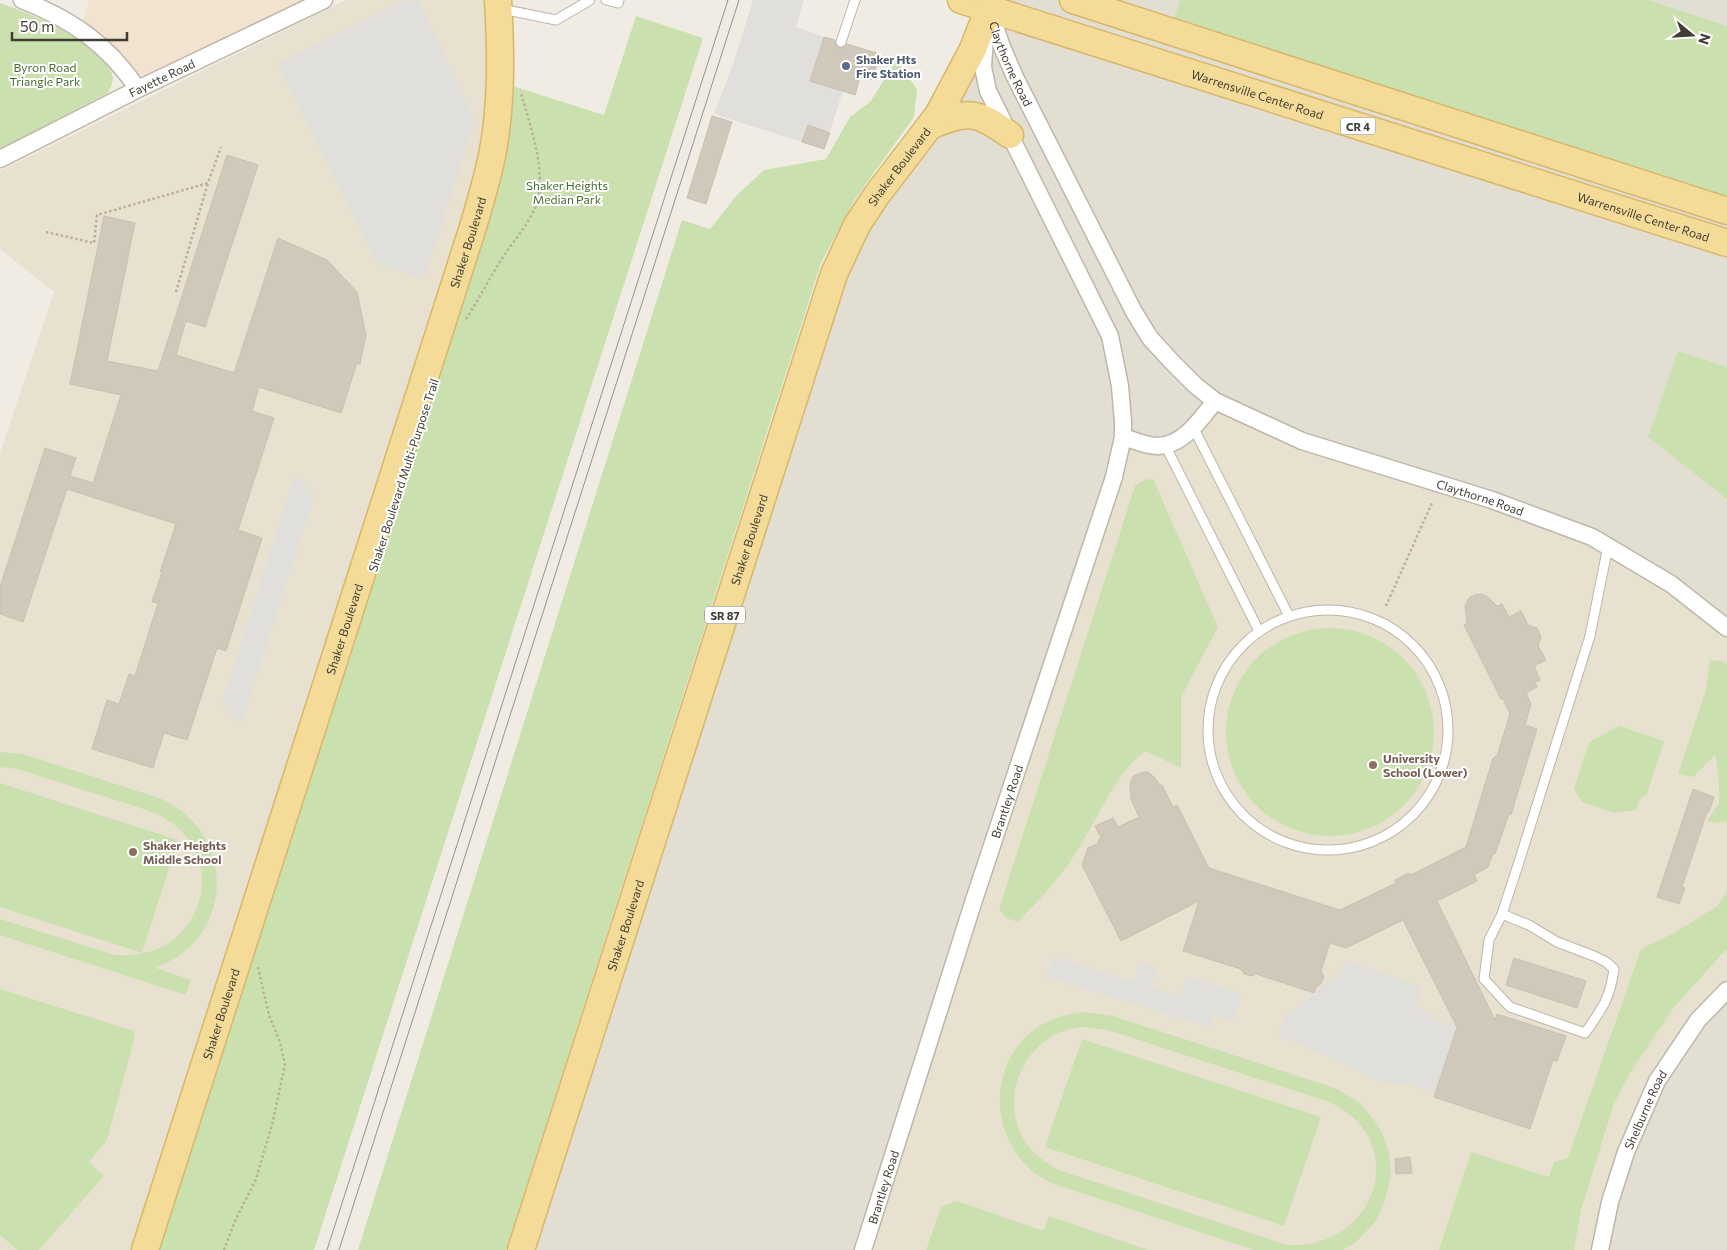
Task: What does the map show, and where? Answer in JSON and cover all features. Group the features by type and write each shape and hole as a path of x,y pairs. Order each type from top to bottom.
{"main road":[{"name":"Warrensville Center Road","path":"960,0 991,4 1727,243"},
{"path":"1073,0 1727,211"},
{"name":"Shaker Boulevard","path":"145,1250 474,226 492,155 496,123 500,75 498,4"},
{"name":"Shaker Boulevard","path":"521,1250 834,274 857,225 876,196 930,126 973,49 991,4"},
{"path":"930,126 955,116 970,115 989,120 1010,135"}],"street":[{"path":"22,0 61,17 99,43 114,58 138,90"},
{"name":"Fayette Road","path":"0,159 138,90 298,6 324,0"},
{"name":"Claythorne Road","path":"991,4 983,54 984,77 988,91 1104,322 1113,348"},
{"name":"Claythorne Road","path":"991,4 1002,47 1015,77 1134,312 1150,338 1195,385 1215,402 1302,441 1492,500 1592,537 1671,584 1727,628"},
{"name":"Brantley Road","path":"863,1250 973,903 1114,477 1123,437 1120,386 1113,348"},
{"path":"1123,437 1156,446 1165,445 1180,438 1193,427 1215,402"},
{"name":"Shelburne Road","path":"1600,1250 1610,1202 1626,1152 1656,1080 1698,1020 1727,990"}],"lane":[{"path":"498,4 556,20 590,0"},
{"path":"606,0 618,4 619,0"},
{"path":"841,42 855,0"},
{"path":"1193,427 1288,614"},
{"path":"1165,445 1259,631"},
{"path":"1502,914 1528,925 1557,942 1606,962 1614,970 1605,1005 1585,1033 1510,1006 1484,979 1489,940 1502,914 1590,636 1608,546"},
{"path":"1335,609 1374,618 1408,639 1433,671 1447,708 1447,749 1434,787 1410,819 1376,841 1337,851 1297,847 1260,831 1231,803 1212,768 1207,728 1214,688 1234,653 1259,631 1288,614 1335,609"}],"path":[{"path":"462,326 503,258 530,219 536,205 539,193 539,172 533,136 521,92"},
{"path":"176,292 208,183 221,147"},
{"path":"46,232 94,243 98,215 208,183"},
{"path":"1386,606 1432,503"},
{"path":"224,1250 235,1221 256,1179 274,1121 285,1064 280,1042 269,1015 258,966"}],"shaded area":[{"path":"89,0 324,0 138,89 80,29"},
{"name":"Shaker Heights Middle School","path":"346,0 490,0 484,160 138,1250 0,1250 0,453 54,292 0,249 0,171"},
{"path":"408,0 418,0 475,120 424,279 386,266 378,262 373,256 277,64"},
{"path":"753,0 804,0 796,27 824,37 810,81 843,91 824,149 714,114 733,64"},
{"path":"992,0 1727,0 1727,1250 521,1250 828,293"},
{"name":"University School (Lower)","path":"1215,401 1592,537 1727,628 1727,990 1657,1081 1600,1250 863,1250 1123,437 1165,445"},
{"path":"295,475 315,494 241,723 222,703"},
{"path":"1053,956 1134,982 1141,962 1157,968 1151,987 1180,996 1187,976 1242,994 1233,1021 1214,1015 1210,1027 1047,977"},
{"path":"1346,960 1421,987 1415,1007 1427,1011 1445,1026 1455,1022 1457,1027 1436,1093 1410,1085 1380,1082 1337,1060 1278,1036 1284,1018 1341,971"}],"green space":[{"path":"1180,0 1648,0 1727,26 1727,211 1170,32"},
{"name":"Byron Road Triangle Park","path":"0,3 47,22 82,42 108,66 113,78 108,93 0,149"},
{"name":"Shaker Heights Median Park","path":"636,16 703,38 314,1250 145,1250 467,249 500,82 604,115"},
{"path":"896,61 917,89 914,117 855,199 821,263 506,1250 358,1250 682,220 710,229 737,195 764,170 826,159 850,117 870,102"},
{"path":"1678,351 1727,367 1727,499 1648,437"},
{"path":"1153,479 1218,627 1181,697 1181,768 1146,751 1136,759 1117,782 1079,848 1058,878 1018,922 1006,918 999,909 1135,486 1144,480"},
{"path":"1330,628 1350,630 1379,640 1396,652 1410,666 1426,692 1432,712 1434,732 1432,752 1422,781 1410,798 1396,812 1370,828 1350,834 1330,836 1310,834 1281,824 1264,812 1250,798 1234,772 1228,752 1226,732 1228,712 1238,683 1250,666 1264,652 1290,636 1310,630"},
{"path":"1710,660 1727,664 1727,821 1717,823 1707,821 1719,803 1719,781 1715,755 1693,777 1678,774 1706,690"},
{"path":"1619,726 1664,741 1647,794 1640,799 1636,810 1615,813 1582,802 1574,789 1589,742"},
{"path":"0,752 23,754 162,799 181,811 199,829 208,843 214,859 217,876 213,910 206,926 196,940 177,957 156,968 191,980 186,995 0,935 0,919 115,955 148,952 167,944 190,921 196,911 202,878 194,848 180,830 168,820 153,812 17,769 0,767"},
{"path":"0,783 178,840 142,953 0,907"},
{"path":"1727,892 1727,950 1675,1006 1633,1068 1614,1103 1581,1210 1574,1250 1439,1250 1471,1152 1549,1177 1554,1162 1568,1158 1641,949 1676,932 1717,906"},
{"path":"0,989 134,1031 134,1040 107,1140 89,1162 104,1176 39,1250 17,1250 0,1235"},
{"path":"1085,1012 1113,1016 1335,1088 1359,1102 1377,1124 1389,1152 1391,1176 1385,1200 1376,1221 1356,1242 1343,1250 1254,1250 1054,1184 1033,1172 1017,1155 1006,1135 1001,1112 1000,1089 1006,1067 1017,1046 1035,1029 1053,1019","holes":["1082,1027 1108,1030 1326,1101 1353,1117 1369,1139 1376,1163 1374,1188 1363,1211 1344,1229 1319,1242 1287,1245 1059,1170 1044,1161 1027,1145 1017,1122 1014,1103 1016,1085 1023,1068 1033,1053 1046,1040 1063,1031"]},
{"path":"1082,1039 1321,1117 1284,1226 1045,1147"},
{"path":"957,1201 1043,1231 1049,1216 1148,1250 926,1250 941,1207"}],"building":[{"name":"Shaker Hts Fire Station","path":"824,37 835,40 836,46 840,48 845,47 847,44 880,54 872,80 860,77 855,95 810,81"},
{"path":"712,116 732,122 706,204 687,198"},
{"path":"808,125 830,133 824,149 802,142"},
{"path":"227,155 258,165 205,327 186,321 176,355 234,373 278,238 327,260 357,292 366,335 360,364 357,363 341,413 259,387 252,411 274,418 238,530 262,538 226,651 217,648 187,740 164,733 153,768 92,749 107,700 119,704 129,674 135,676 158,603 152,602 176,524 67,489 23,622 0,614 0,587 45,448 76,458 70,476 93,483 121,395 70,384 104,216 135,223 107,361 158,371"},
{"path":"1482,594 1497,606 1502,604 1509,617 1521,611 1528,625 1537,628 1541,637 1538,646 1546,660 1534,666 1540,680 1535,683 1537,687 1526,693 1531,704 1525,725 1537,729 1511,815 1509,814 1495,854 1493,853 1488,867 1474,875 1477,881 1437,901 1495,1020 1497,1014 1566,1036 1557,1061 1553,1060 1530,1129 1434,1097 1457,1027 1403,920 1346,948 1330,943 1321,971 1324,976 1314,993 1256,974 1252,976 1244,974 1241,969 1183,951 1199,901 1121,941 1082,865 1088,848 1099,843 1098,840 1101,838 1095,826 1113,818 1118,827 1139,817 1131,799 1130,784 1133,776 1144,772 1148,772 1162,785 1173,807 1177,805 1209,868 1340,910 1396,883 1395,880 1409,873 1411,875 1466,847 1493,758 1497,756 1510,714 1464,625 1467,623 1465,606 1469,598"},
{"path":"1693,789 1714,797 1709,812 1707,812 1682,887 1685,888 1679,904 1657,897"},
{"path":"1514,958 1586,981 1577,1008 1506,985"},
{"path":"1410,1157 1412,1173 1396,1174 1395,1159"}],"tram line":[{"path":"327,1250 728,0"},
{"path":"339,1250 739,0"}],"place":[{"name":"Shaker Hts Fire Station","path":"846,66"},
{"name":"University School (Lower)","path":"1373,765"},
{"name":"Shaker Heights Middle School","path":"133,852"}]}
